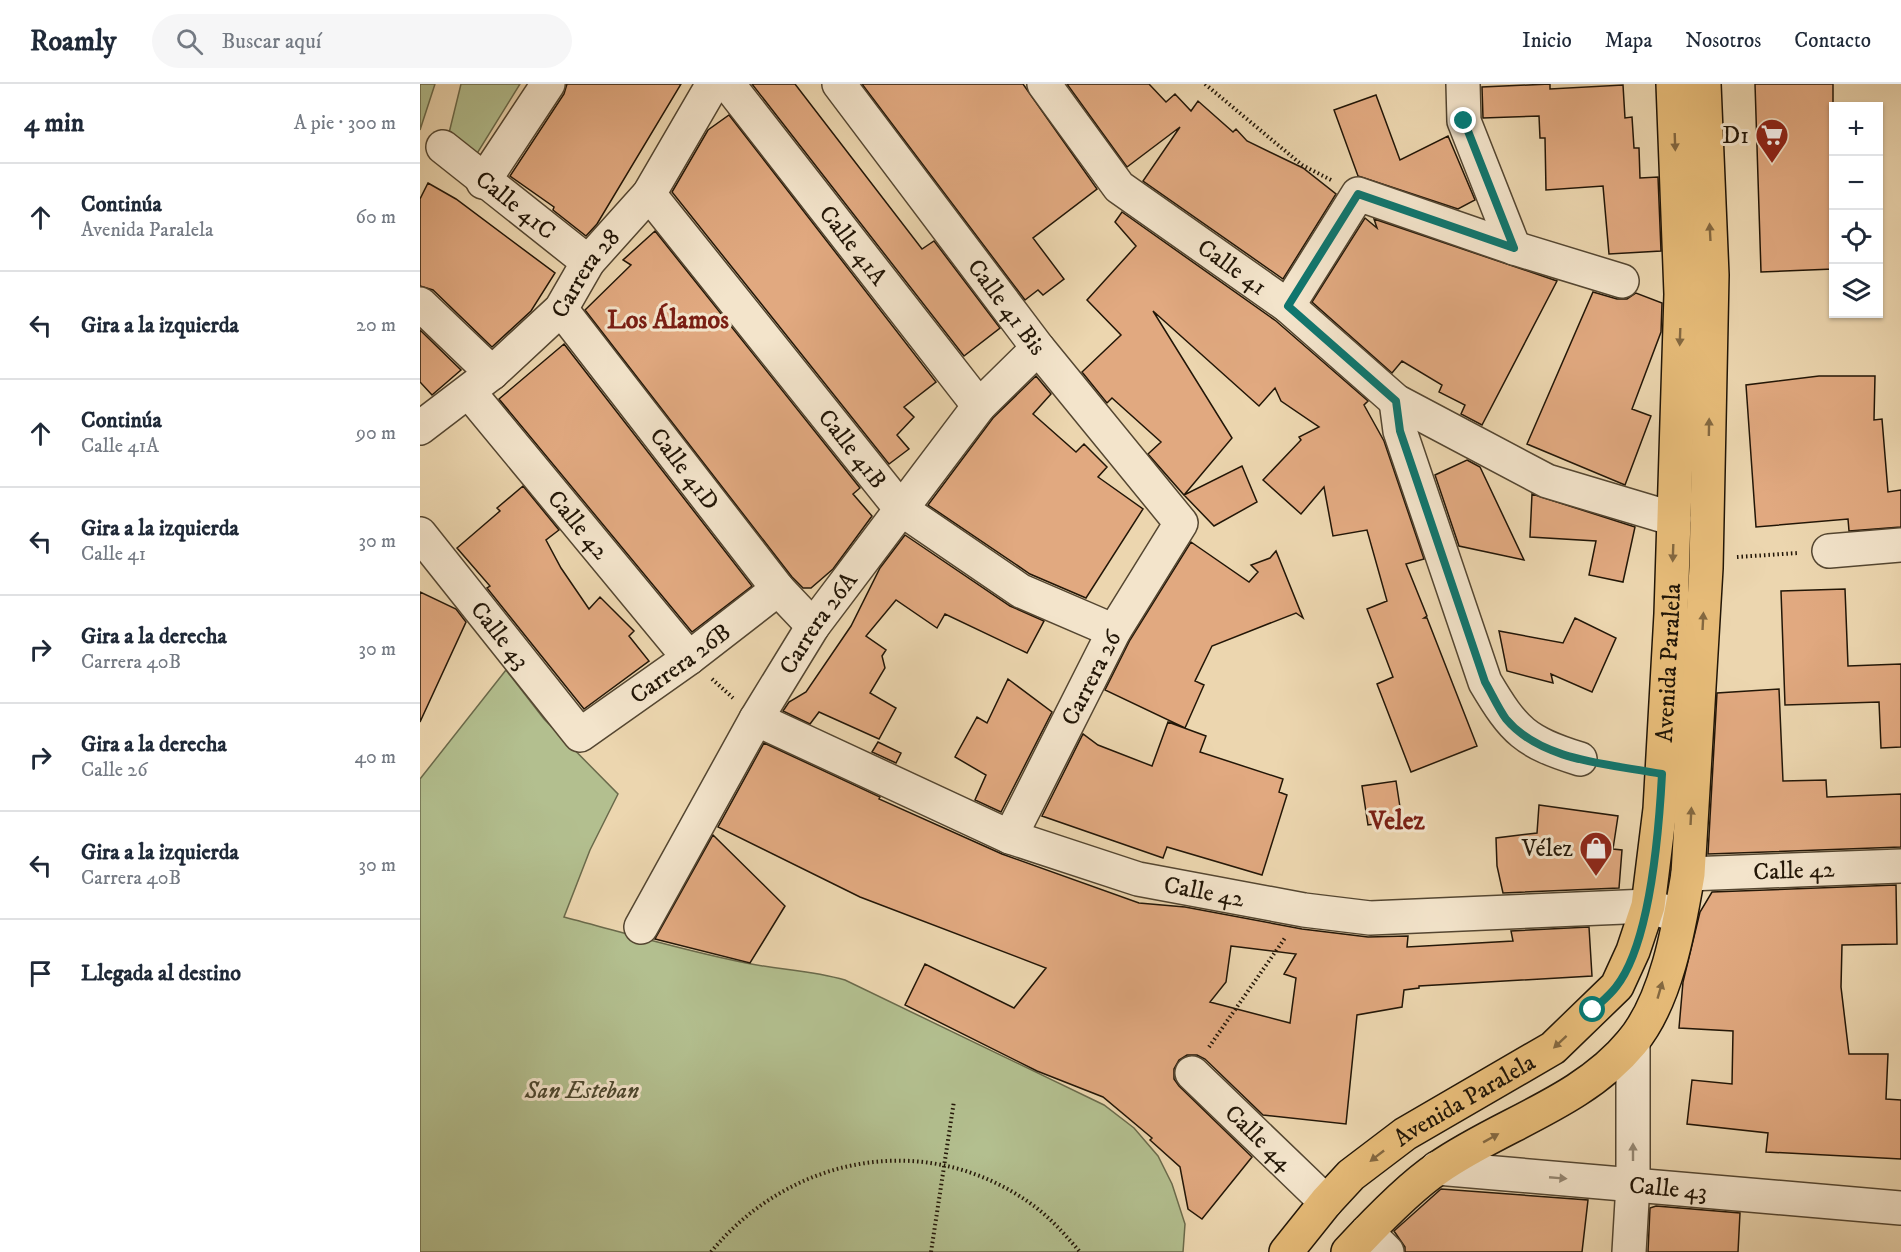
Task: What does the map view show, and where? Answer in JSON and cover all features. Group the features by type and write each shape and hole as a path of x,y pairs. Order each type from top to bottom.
{"main road":[{"name":"Avenida Paralela","path":"1286,1252 1326,1202 1352,1175 1405,1134 1553,1048 1617,986 1633,951 1648,906 1662,774 1674,519 1681,294 1673,84"},
{"name":"Avenida Paralela","path":"1367,1245 1437,1168 1594,1080 1633,1041 1658,1000 1681,917 1688,874 1706,559 1712,275 1704,84"}],"street":[{"path":"483,182 548,84"},
{"name":"Carrera 28","path":"420,428 480,382 561,309 588,262 649,194 713,84"},
{"name":"Calle 41A","path":"728,84 979,406"},
{"name":"Calle 41 Bis","path":"839,84 1038,348 1181,523"},
{"name":"Calle 41","path":"1044,84 1119,187 1288,306 1396,401 1547,481 1674,519"},
{"path":"1463,84 1464,121 1514,248"},
{"name":"Calle 41C","path":"443,147 483,182 588,262"},
{"name":"Calle 41B","path":"649,194 901,509 1021,591 1114,631"},
{"path":"1288,306 1358,194 1514,248 1622,281"},
{"name":"Calle 42","path":"420,304 689,658"},
{"name":"Calle 41D","path":"561,309 778,589 813,626"},
{"name":"Carrera 26A","path":"641,927 756,718 813,626 979,406 1038,348"},
{"path":"1396,401 1400,431 1485,682 1507,719 1535,742 1580,759"},
{"name":"Carrera 26","path":"1010,837 1114,631 1181,523"},
{"name":"Calle 43","path":"420,534 580,735"},
{"path":"1829,551 1901,545"},
{"name":"Carrera 26B","path":"580,735 689,658 778,589"},
{"name":"Calle 42","path":"756,718 1010,837 1138,879 1304,910 1370,918 1648,906 1681,917"},
{"name":"Calle 42","path":"1688,874 1901,866"},
{"path":"1629,1252 1633,1184 1633,1041"},
{"name":"Calle 44","path":"1192,1072 1326,1202"},
{"name":"Calle 43","path":"1437,1168 1901,1208"}],"path":[{"path":"1204,84 1245,121 1302,165 1358,194"},
{"path":"1706,559 1829,551"},
{"path":"689,658 756,718"},
{"path":"1580,759 1662,774"},
{"path":"1192,1072 1304,910"},
{"path":"931,1252 954,1101"},
{"path":"711,1252 741,1219 777,1193 816,1174 858,1163 901,1160 944,1166 986,1178 1024,1199 1058,1226 1080,1252"}],"green space":[{"path":"420,84 435,84 420,130"},
{"path":"461,84 520,84 473,160 449,133"},
{"name":"San Esteban","path":"506,670 544,719 618,794 590,850 564,917 723,958 845,980 1104,1105 1134,1128 1158,1156 1172,1184 1185,1224 1183,1252 420,1252 420,779"}],"building":[{"path":"567,84 681,84 597,224 586,236 553,210 554,207 510,176 564,94"},
{"path":"752,84 795,84 922,249 934,241 1000,328 964,356"},
{"path":"862,84 1023,84 1097,189 1033,238 1064,279 1043,295 1038,290 1025,300"},
{"path":"1067,84 1149,84 1166,102 1175,94 1191,111 1198,101 1233,132 1236,129 1247,141 1303,168 1336,194 1283,279 1143,181 1180,127 1127,167"},
{"path":"1550,84 1550,89 1623,85 1625,118 1632,117 1634,148 1639,148 1640,178 1658,177 1661,251 1609,254 1603,186 1546,190 1545,138 1540,138 1539,116 1483,118 1482,87"},
{"path":"1755,84 1833,84 1833,102 1829,102 1829,269 1761,272"},
{"path":"1376,95 1400,160 1448,136 1475,200 1458,209 1358,176 1334,110"},
{"path":"729,115 936,382 904,407 914,417 897,435 909,449 889,464 672,192 708,130"},
{"path":"428,183 456,199 555,273 531,311 492,347 433,290 420,286 420,199"},
{"path":"1122,212 1276,321 1368,401 1364,405 1384,441 1424,559 1406,564 1427,616 1424,618 1427,618 1477,746 1411,772 1377,684 1393,677 1367,609 1387,601 1367,530 1333,536 1324,487 1301,514 1263,480 1301,440 1299,437 1319,427 1281,401 1275,388 1259,406 1153,311 1232,438 1184,495 1148,454 1161,442 1112,398 1107,403 1082,372 1121,335 1087,300 1136,246 1115,222"},
{"path":"1365,218 1377,228 1374,219 1557,281 1482,425 1461,414 1465,405 1439,392 1442,385 1402,361 1392,373 1312,302"},
{"path":"655,231 860,488 853,494 872,516 833,569 811,588 803,588 792,577 585,310 631,265 623,260"},
{"path":"1593,292 1617,299 1627,299 1636,293 1662,303 1661,332 1632,409 1651,416 1625,485 1527,444"},
{"path":"420,330 461,370 432,395 420,382"},
{"path":"564,344 752,586 692,632 499,399"},
{"path":"1036,376 1051,394 1033,414 1076,452 1084,444 1107,467 1098,477 1143,509 1086,598 1030,574 928,505 993,418"},
{"path":"1819,376 1875,376 1874,420 1882,419 1888,492 1901,490 1901,527 1849,531 1848,519 1756,527 1746,385"},
{"path":"1467,460 1480,467 1524,560 1459,546 1435,475"},
{"path":"1242,466 1257,502 1214,526 1184,495"},
{"path":"523,486 559,530 546,540 561,568 589,609 600,597 634,631 629,636 649,661 584,709 487,588 490,586 457,548 500,511 497,508"},
{"path":"1532,494 1635,527 1623,582 1589,575 1596,541 1530,537"},
{"path":"905,535 1010,606 1044,621 1027,653 945,614 937,628 896,600 866,636 886,650 882,656 885,668 870,693 896,708 879,739 819,712 810,724 783,711 789,702 806,692 851,626 880,568"},
{"path":"1191,542 1249,582 1258,572 1251,565 1270,558 1276,551 1303,618 1296,613 1212,646 1195,681 1204,685 1185,728 1105,690 1130,640"},
{"path":"1845,589 1848,666 1901,664 1901,747 1881,748 1879,702 1785,705 1781,591"},
{"path":"420,592 456,609 466,622 420,722"},
{"path":"1575,618 1616,638 1592,692 1551,674 1553,683 1507,671 1499,631 1563,643"},
{"path":"1008,679 1052,712 1001,812 975,800 986,775 955,757 977,717 987,723"},
{"path":"1779,689 1783,781 1826,780 1827,797 1901,794 1901,847 1708,854 1717,693"},
{"path":"1168,722 1206,736 1200,752 1283,779 1279,792 1287,795 1262,875 1167,847 1163,858 1042,816 1083,734 1098,745 1152,766"},
{"path":"878,742 901,753 896,763 872,752"},
{"path":"764,743 880,797 879,799 1002,854 1139,903 1185,907 1302,929 1368,937 1408,936 1407,947 1513,941 1511,931 1589,927 1592,976 1419,986 1419,988 1404,990 1402,1007 1357,1015 1346,1124 1263,1115 1205,1059 1197,1055 1187,1055 1179,1060 1174,1069 1174,1079 1252,1157 1202,1219 1188,1209 1180,1167 1150,1140 1152,1138 1103,1097 1037,1071 905,1005 925,964 1014,1008 1046,968 860,897 718,827","holes":["1231,946 1296,954 1284,974 1296,978 1290,1023 1210,1002 1226,982"]},
{"path":"1396,781 1402,820 1368,825 1362,786"},
{"path":"1539,805 1618,816 1613,849 1622,850 1619,888 1503,893 1497,866 1496,838 1537,833"},
{"path":"713,835 785,906 750,963 655,939"},
{"path":"1896,885 1897,944 1842,945 1841,987 1849,1054 1888,1054 1886,1099 1901,1100 1901,1159 1766,1152 1768,1133 1687,1124 1692,1080 1732,1084 1733,1031 1679,1028 1683,982 1700,912 1712,892"},
{"path":"1441,1189 1588,1200 1582,1252 1405,1252 1405,1247 1394,1231"},
{"path":"1656,1206 1740,1213 1738,1252 1648,1252 1650,1208"}],"place":[{"name":"D1","path":"1772,164"},
{"name":"Vélez","path":"1596,877"}],"district":[{"name":"Los Álamos","path":"668,319"},
{"name":"Velez","path":"1397,820"}],"route":[{"path":"1464,121 1514,248 1358,194 1288,306 1396,401 1400,431 1485,682 1507,719 1535,742 1556,751 1580,759 1662,774 1660,810 1648,906 1633,951 1617,986 1593,1010"}]}
